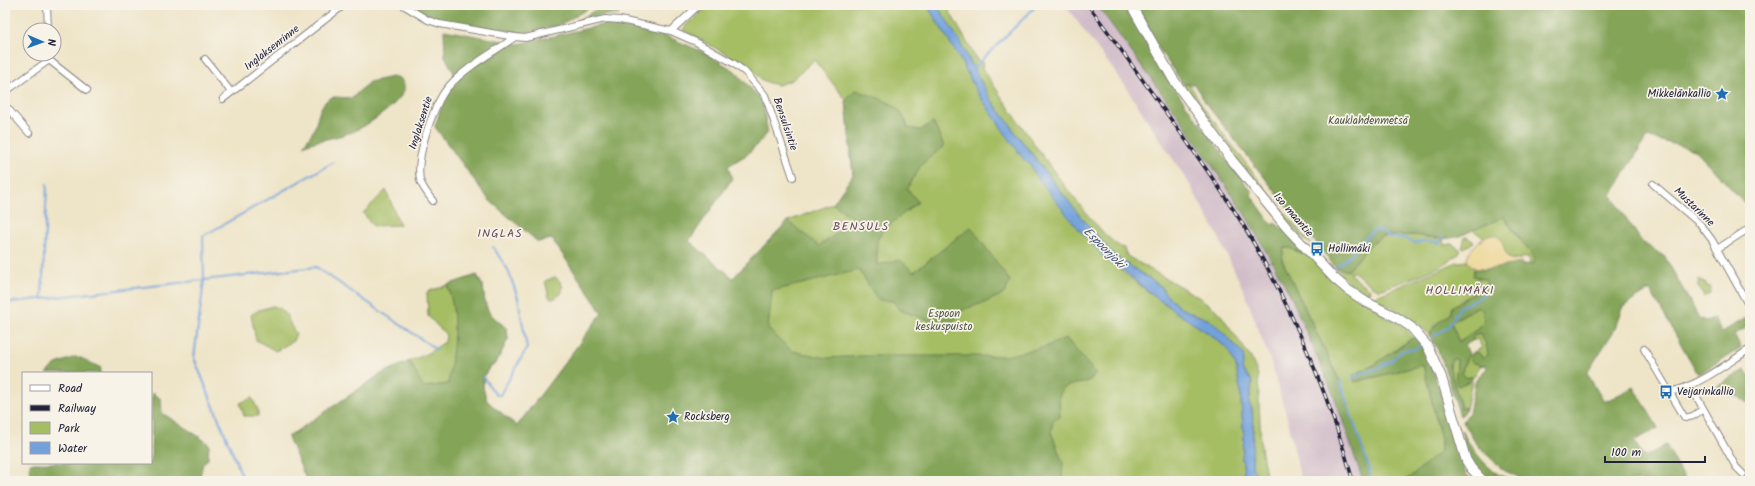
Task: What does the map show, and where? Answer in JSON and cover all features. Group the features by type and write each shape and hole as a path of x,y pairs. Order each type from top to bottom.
{"main road":[{"name":"Iso maantie","path":"1131,5 1172,79 1231,158 1287,228 1334,278 1348,290 1366,302 1396,317 1411,327 1428,347 1441,376 1466,460 1483,481"}],"street":[{"path":"48,5 48,22"},
{"name":"Inglaksenrinne","path":"223,99 344,5"},
{"name":"Bensulsintie","path":"403,5 428,20 440,24 515,37 526,38 605,19 620,20 671,31 732,63 745,72 755,82 765,95 793,177"},
{"path":"671,31 699,5"},
{"name":"Inglaksentie","path":"433,201 421,183 419,168 421,150 439,98 449,85 462,74 515,37"},
{"path":"205,59 231,92"},
{"path":"5,92 42,62"},
{"path":"54,62 87,90"},
{"path":"5,105 29,133"},
{"name":"Mustarinne","path":"1653,184 1700,224 1717,249 1750,308"},
{"path":"1717,249 1750,228"},
{"path":"1644,349 1685,418 1693,416 1702,409"},
{"path":"1669,392 1679,390 1690,385 1750,349"},
{"path":"1690,385 1702,409 1736,467 1742,474"}],"shaded area":[{"path":"1065,5 1097,5 1185,125 1246,216 1290,294 1336,401 1363,481 1301,481 1288,421 1271,363 1244,291 1217,234 1190,185 1121,80"}],"green space":[{"path":"408,5 594,5 558,26 522,33 440,20 428,16"},
{"path":"604,5 613,5 619,15 605,15 575,22"},
{"name":"Espoon keskuspuisto","path":"709,5 927,5 960,59 977,92 1025,161 1030,164 1036,176 1106,259 1159,300 1211,335 1228,349 1236,366 1240,389 1244,439 1242,458 1245,481 307,481 288,437 381,374 426,354 445,342 446,335 428,316 427,292 477,275 483,287 485,303 489,313 507,329 508,339 496,363 489,368 483,377 483,388 487,401 517,426 603,313 733,278 788,221 833,204 853,175 846,100 814,60 792,80 778,85 769,83 762,80 743,61 733,58 683,30 686,25"},
{"path":"936,5 946,5 977,60 983,63 982,68 1051,167 1094,222 1112,240 1124,248 1127,256 1200,298 1219,312 1251,358 1258,375 1261,448 1267,481 1258,481 1257,474 1252,468 1253,424 1252,409 1249,403 1252,383 1242,370 1243,354 1218,327 1209,320 1180,308 1164,292 1162,287 1115,256 1080,216 990,98 958,39"},
{"path":"1097,5 1127,5 1139,30 1168,78 1184,102 1252,192 1251,195 1272,225 1275,223 1290,235 1309,256 1289,248 1284,248 1282,260 1340,382 1370,470 1370,481 1363,481 1336,401 1290,294 1246,216 1185,125"},
{"name":"Kauklahdenmetsä","path":"1136,5 1750,5 1750,21 1748,22 1750,26 1750,209 1695,150 1647,137 1611,195 1642,242 1665,257 1699,318 1707,322 1714,318 1722,332 1746,318 1749,324 1746,328 1734,334 1741,348 1698,374 1650,290 1624,306 1615,329 1587,373 1604,402 1634,387 1658,428 1634,441 1644,457 1666,445 1683,476 1684,481 1527,481 1503,470 1476,444 1463,421 1469,413 1476,379 1487,368 1486,365 1480,366 1479,364 1473,363 1470,358 1471,355 1476,352 1480,354 1483,359 1488,355 1486,344 1480,333 1474,335 1472,341 1465,345 1469,354 1462,373 1466,378 1472,377 1472,380 1458,386 1456,381 1457,359 1452,359 1449,365 1461,409 1463,407 1466,409 1460,416 1442,360 1429,335 1436,324 1450,314 1452,307 1486,285 1486,280 1473,276 1475,269 1485,270 1521,263 1521,265 1533,265 1535,259 1504,217 1457,237 1443,239 1414,235 1382,236 1368,247 1348,271 1335,267 1207,105 1194,84 1183,84 1157,46","holes":["1478,306 1482,310 1484,320 1479,328 1459,342 1451,322"]},
{"path":"606,24 659,33 705,53 735,71 762,101 768,133 748,154 728,166 732,179 689,241 733,278 788,221 819,246 856,220 833,204 853,175 846,100 856,90 895,106 905,119 908,128 921,130 933,122 944,146 921,165 907,189 918,202 883,230 877,241 877,265 900,260 914,272 971,227 1010,281 1005,293 984,303 964,309 948,327 899,310 893,301 878,300 859,270 772,291 768,329 792,351 827,358 864,356 1004,356 1045,347 1066,338 1096,374 1089,381 1063,388 1059,396 1060,417 1053,421 1051,432 1063,463 1062,481 307,481 288,437 381,374 410,361 423,387 448,384 452,359 454,321 451,297 447,285 477,275 483,287 485,303 489,313 507,329 508,339 496,363 489,368 483,377 483,388 487,401 517,426 602,313 552,239 538,242 489,200 435,127 444,102 458,81 445,56 444,30 519,44"},
{"path":"392,77 400,78 404,84 404,90 389,109 355,131 304,145 314,130 320,110 328,99 334,97 352,98 369,82"},
{"path":"1183,84 1190,85 1204,108 1270,195 1311,244 1294,229 1240,166"},
{"path":"386,190 400,225 373,226 363,213"},
{"path":"1503,217 1535,259 1533,266 1530,264 1529,257 1517,259 1509,258 1504,252 1501,240 1488,235 1484,238 1473,230"},
{"path":"1414,235 1443,239 1444,245 1452,244 1460,249 1460,253 1443,265 1411,279 1380,290 1373,287 1354,272 1350,272 1351,275 1370,290 1367,294 1346,280 1335,267 1348,271 1368,247 1382,236"},
{"path":"1465,237 1474,242 1462,248"},
{"path":"1284,248 1289,248 1309,256 1387,317 1404,327 1414,337 1374,365 1353,375 1355,382 1423,365 1441,440 1441,452 1409,478 1401,481 1370,481 1370,470 1340,382 1282,260"},
{"path":"1467,261 1475,269 1473,271 1477,278 1486,280 1487,285 1452,307 1450,314 1436,324 1429,335 1411,319 1375,299 1376,296 1457,262"},
{"path":"555,277 561,283 562,292 560,295 552,299 549,297 545,281"},
{"path":"1699,279 1706,283 1707,286 1711,287 1710,293 1704,297 1697,285 1699,284"},
{"path":"273,306 285,313 296,333 293,341 276,351 256,340 251,315 259,310"},
{"path":"1479,306 1482,310 1484,320 1479,328 1458,342 1451,322"},
{"path":"1480,333 1486,344 1489,355 1483,359 1480,354 1473,363 1479,364 1480,366 1473,378 1471,376 1466,378 1462,373 1466,360 1473,352 1482,348 1478,339 1472,341 1472,336"},
{"path":"1414,337 1422,345 1430,360 1466,474 1474,481 1401,481 1409,478 1441,451 1441,439 1423,365 1355,382 1353,375 1374,365"},
{"path":"75,357 81,358 101,368 100,372 47,372 56,364"},
{"path":"1452,359 1457,359 1456,380 1458,386 1472,380 1466,409 1466,407 1462,410 1449,365"},
{"path":"1744,370 1750,377 1750,405 1739,397 1718,392 1715,388"},
{"path":"152,393 161,399 162,413 209,444 208,459 203,463 199,481 31,481 30,464 152,464"},
{"path":"252,398 258,410 258,416 244,416 240,403"},
{"path":"1461,430 1472,448 1492,470 1500,475 1516,481 1493,481 1486,479 1480,474 1475,468 1467,452"}],"sand":[{"path":"1488,235 1496,235 1501,239 1508,257 1515,260 1520,259 1521,263 1495,268 1474,268 1467,260 1468,256 1473,248"}],"water":[{"name":"Espoonjoki","path":"927,5 936,5 958,39 990,98 1080,216 1115,256 1162,287 1164,292 1180,308 1209,320 1218,327 1243,354 1242,370 1252,383 1249,403 1252,409 1253,424 1252,468 1257,474 1258,481 1245,481 1242,458 1244,439 1240,389 1236,366 1228,349 1211,335 1159,300 1124,271 1106,259 1075,225 1036,176 1030,164 1025,161 977,92 960,59"}],"waterway":[{"path":"973,69 1037,5"},
{"path":"244,481 194,358 204,281 203,236 334,162"},
{"path":"42,299 47,184"},
{"path":"1337,266 1347,258 1373,230 1381,231 1390,238 1404,238 1415,243 1427,241 1440,243 1442,237"},
{"path":"483,377 496,395 500,395 527,348 518,298 508,270 493,247"},
{"path":"5,303 316,267 437,350"},
{"path":"1432,337 1448,327 1460,307 1484,295"},
{"path":"1352,378 1376,369 1391,361 1402,351 1408,349 1414,350 1422,345"},
{"path":"1342,381 1340,382 1370,470 1370,481"}],"railway":[{"path":"1088,5 1212,177 1245,228 1262,258 1307,351 1332,415 1353,481"}],"place":[{"name":"Mikkelänkallio","path":"1722,94"},
{"name":"Hollimäki","path":"1317,249"},
{"name":"Veijarinkallio","path":"1666,392"},
{"name":"Rocksberg","path":"673,417"}],"district":[{"name":"BENSULS","path":"861,226"},
{"name":"INGLAS","path":"500,233"},
{"name":"HOLLIMÄKI","path":"1460,290"}]}
